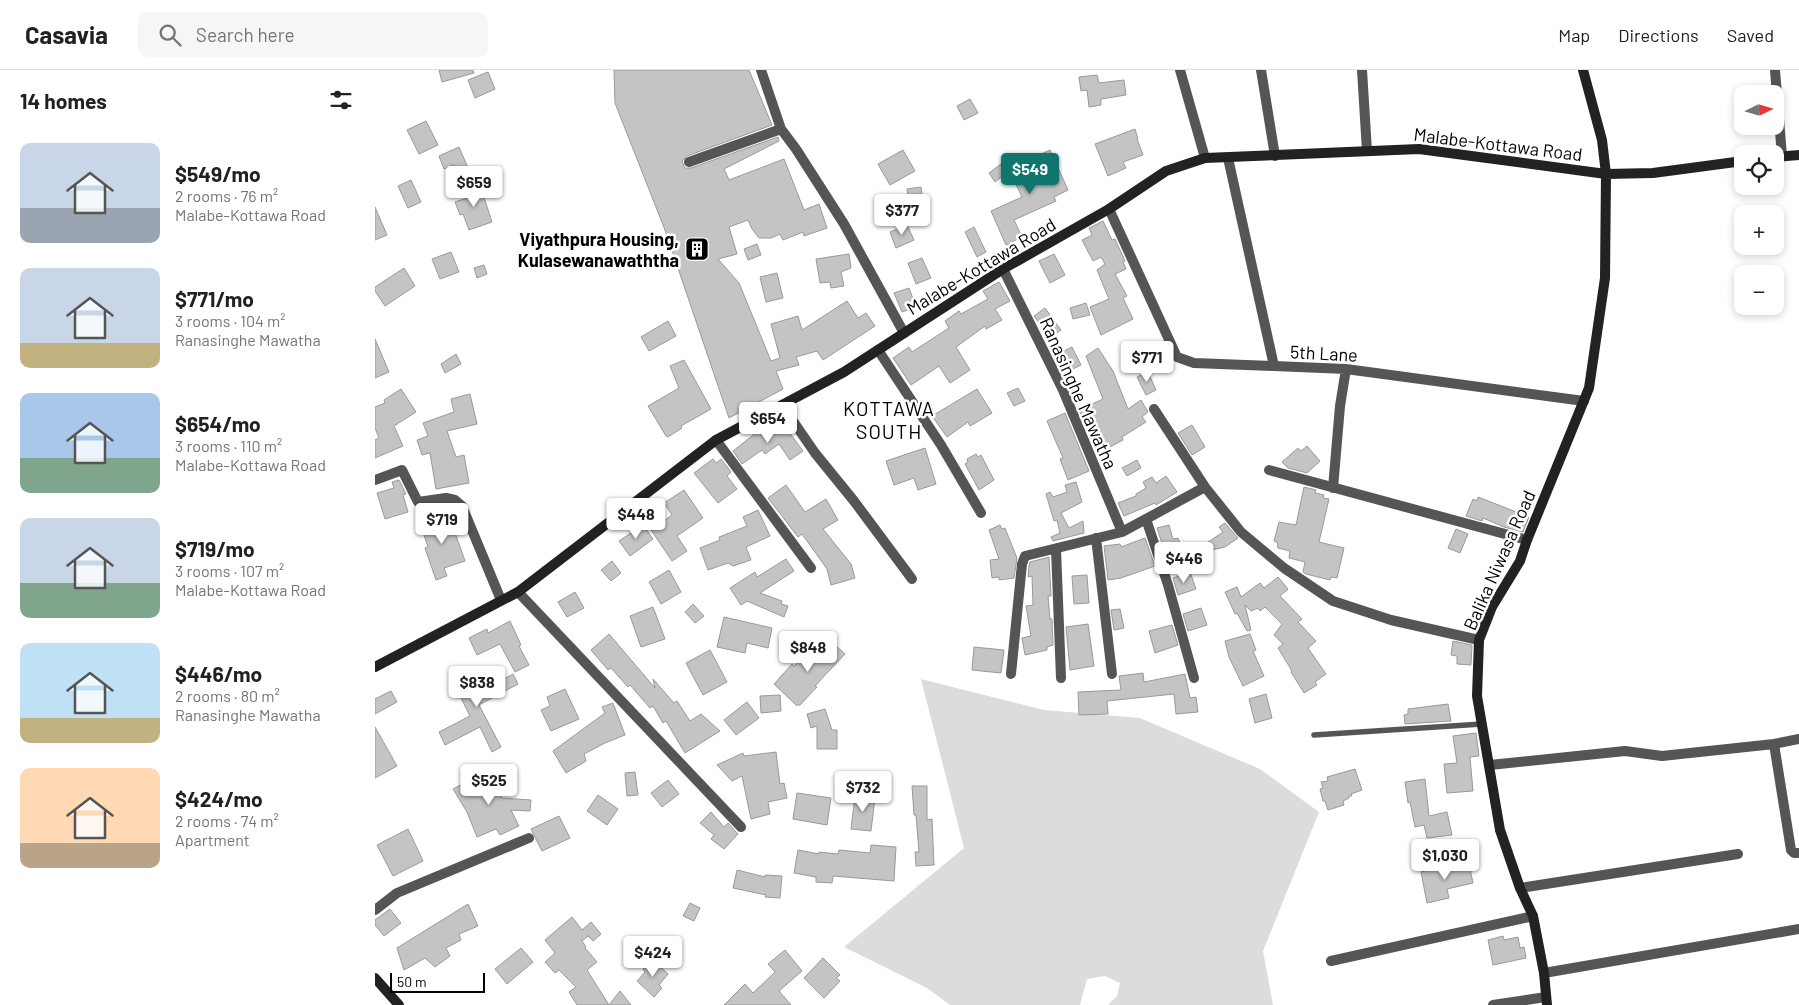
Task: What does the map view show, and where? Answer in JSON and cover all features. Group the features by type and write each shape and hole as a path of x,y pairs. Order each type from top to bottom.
{"main road":[{"name":"Balika Niwasa Road","path":"1546,1001 1533,916 1520,888 1500,830 1477,696 1479,640 1492,607 1520,561 1589,388 1605,278 1606,174 1602,140 1583,70"},
{"name":"Malabe-Kottawa Road","path":"375,667 518,592 716,440 844,372 1003,269 1109,209 1166,171 1205,158 1419,149 1606,174 1653,173 1734,162"},
{"path":"1784,156 1799,155"},
{"path":"375,978 399,1005"}],"street":[{"path":"761,70 781,129 844,224 904,333"},
{"path":"1180,70 1205,158"},
{"path":"1261,70 1275,156"},
{"path":"1362,70 1367,151"},
{"path":"1775,70 1778,145"},
{"path":"689,162 781,129"},
{"name":"5th Lane","path":"1229,158 1274,366 1346,369 1584,402"},
{"path":"1109,209 1177,357 1194,362 1274,366"},
{"name":"Ranasinghe Mawatha","path":"1003,269 1063,390 1122,532"},
{"path":"878,350 941,445 981,513"},
{"path":"1333,488 1340,406 1346,369"},
{"path":"781,405 815,453 854,501 912,579"},
{"path":"1154,409 1205,487 1241,532 1284,568 1333,601 1391,620 1479,640"},
{"path":"716,440 811,568"},
{"path":"375,480 402,470 418,502 446,498 455,500 461,506 501,600"},
{"path":"1269,470 1527,540"},
{"path":"1011,674 1022,564 1025,556 1122,532 1205,487"},
{"path":"1146,519 1168,584 1194,678"},
{"path":"1096,538 1112,674"},
{"path":"1056,549 1061,678"},
{"path":"518,592 741,827"},
{"path":"1490,765 1625,751 1661,756 1774,744 1799,739"},
{"path":"1774,744 1791,850 1794,853 1799,853"},
{"path":"375,910 397,893 529,838"},
{"path":"1520,888 1738,854"},
{"path":"1331,961 1533,916"},
{"path":"1543,974 1799,929"},
{"path":"1493,1005 1546,1001"}],"lane":[{"path":"1314,735 1482,724"}],"shaded area":[{"path":"921,679 1044,710 1140,718 1260,769 1319,812 1263,951 1273,1005 1108,1005 1117,996 1120,983 1105,976 1087,979 1080,1005 950,1005 927,988 844,947 964,848"}],"building":[{"path":"439,70 473,70 474,73 442,82"},
{"name":"Viyathpura Housing, Kulasewanawaththa","path":"614,70 749,70 772,125 687,156 682,161 685,168 691,168 778,137 779,141 724,169 729,180 784,159 804,210 819,204 827,228 804,236 803,232 783,240 780,234 771,238 759,238 748,220 729,227 737,254 718,259 739,283 771,361 780,358 771,324 798,316 802,330 847,301 858,318 866,313 875,326 823,360 817,351 796,357 799,365 776,371 783,389 729,418 665,230 615,103"},
{"path":"488,72 495,89 475,98 468,80"},
{"path":"1097,75 1099,83 1124,80 1126,95 1101,99 1101,105 1089,107 1087,90 1081,91 1079,77"},
{"path":"970,99 978,113 964,120 957,106"},
{"path":"426,121 438,145 419,154 407,130"},
{"path":"1135,129 1143,155 1123,162 1126,168 1108,176 1095,144"},
{"path":"459,147 469,170 458,175 454,165 444,169 439,156"},
{"path":"903,150 915,171 890,185 878,164"},
{"path":"1050,150 1068,190 1054,197 1056,201 1014,220 1022,237 1006,245 991,211 1022,197 1012,176 1042,162 1039,155"},
{"path":"1001,164 1007,172 995,182 989,173"},
{"path":"411,180 421,202 408,208 398,186"},
{"path":"479,182 492,222 469,230 463,214 460,215 455,202 470,197 467,186"},
{"path":"921,187 923,203 909,205 907,189"},
{"path":"375,207 387,235 375,240"},
{"path":"1103,221 1112,240 1115,239 1125,261 1123,262 1126,269 1115,274 1127,296 1123,298 1133,319 1101,335 1090,307 1109,299 1097,270 1105,264 1101,257 1093,261 1082,240 1092,235 1089,228"},
{"path":"907,225 914,240 896,248 890,232"},
{"path":"974,227 986,252 977,257 965,232"},
{"path":"757,244 761,255 748,260 744,249"},
{"path":"451,252 459,272 440,279 432,259"},
{"path":"849,254 851,268 841,272 844,286 831,288 830,282 820,283 816,259"},
{"path":"1054,254 1065,275 1050,283 1039,261"},
{"path":"922,258 931,278 916,284 908,263"},
{"path":"484,265 487,274 477,278 474,268"},
{"path":"404,268 415,286 385,306 375,291 375,287"},
{"path":"777,273 783,298 766,302 760,277"},
{"path":"999,282 1010,301 995,309 1002,320 986,329 985,326 956,347 970,370 950,383 939,366 911,385 893,358 909,347 912,352 949,328 945,321 959,311 961,314 988,299 983,291"},
{"path":"909,288 916,307 902,312 894,293"},
{"path":"1086,303 1090,315 1073,319 1070,308"},
{"path":"1045,308 1061,330 1050,338 1034,316"},
{"path":"668,321 676,336 649,351 641,337"},
{"path":"375,339 389,372 375,378"},
{"path":"1072,347 1081,365 1063,374 1054,356"},
{"path":"1098,348 1113,371 1128,409 1141,400 1148,412 1142,417 1146,422 1122,437 1123,440 1106,449 1094,428 1088,432 1079,410 1103,399 1086,356"},
{"path":"456,354 461,364 445,373 441,364"},
{"path":"684,360 711,409 681,426 682,428 668,437 648,406 679,388 670,366"},
{"path":"1148,372 1156,390 1146,395 1137,377"},
{"path":"1018,388 1025,401 1014,406 1007,393"},
{"path":"401,389 416,412 394,426 403,446 375,458 375,440 379,438 375,428 375,407 385,403 384,400"},
{"path":"977,389 992,413 970,426 968,422 947,437 932,416"},
{"path":"470,394 477,424 447,431 456,457 464,455 469,483 436,489 430,453 422,455 417,440 428,436 423,423 454,412 451,399"},
{"path":"1065,413 1089,471 1068,480 1060,459 1063,458 1047,421"},
{"path":"783,424 803,451 790,460 779,444 765,454 762,450 742,464 733,451 762,428 768,436"},
{"path":"1192,425 1205,447 1192,455 1178,433"},
{"path":"1307,446 1320,461 1307,473 1288,468 1282,462 1298,448 1301,451"},
{"path":"925,448 936,484 918,490 914,478 894,485 886,461"},
{"path":"976,454 978,457 981,455 994,480 979,490 965,464 968,462 967,459"},
{"path":"713,459 716,463 721,459 731,472 727,476 737,489 718,503 694,473"},
{"path":"1137,460 1141,468 1127,476 1122,468"},
{"path":"1166,476 1177,492 1156,505 1155,503 1124,516 1118,503 1136,496 1136,494 1146,488 1143,482 1152,477 1156,483"},
{"path":"399,480 406,494 403,495 408,512 385,519 377,493 394,488 392,482"},
{"path":"1076,482 1082,502 1061,513 1069,528 1083,521 1084,533 1053,541 1051,537 1060,533 1057,520 1054,521 1046,494 1050,492 1053,497 1067,492 1065,485"},
{"path":"786,485 805,512 826,499 838,520 823,529 851,564 855,578 831,585 827,569 802,534 798,537 768,498"},
{"path":"1304,487 1316,490 1315,493 1324,495 1323,498 1329,499 1319,542 1344,548 1337,578 1331,577 1330,580 1306,574 1303,572 1305,562 1289,558 1290,551 1278,548 1277,542 1274,541 1279,522 1296,525"},
{"path":"684,490 703,518 677,536 687,551 672,561 651,530 672,515 664,503"},
{"path":"1478,497 1529,517 1523,532 1504,527 1483,518 1482,521 1466,516 1473,499 1477,501"},
{"path":"758,510 770,536 746,547 751,560 733,566 728,563 708,570 700,548 720,540 719,537 747,526 743,517"},
{"path":"448,513 465,561 444,568 447,576 436,580 425,548 428,547 420,523"},
{"path":"1225,523 1238,538 1225,547 1189,555 1223,532 1219,527"},
{"path":"643,525 653,539 630,556 619,541"},
{"path":"1000,525 1002,529 1005,528 1017,558 1014,578 999,580 999,577 992,578 990,560 999,559 989,530"},
{"path":"1169,525 1173,539 1178,538 1185,555 1167,559 1157,528"},
{"path":"1456,529 1468,534 1460,553 1448,548"},
{"path":"1145,538 1155,566 1121,578 1108,580 1104,546 1120,544 1121,547"},
{"path":"1049,557 1051,596 1048,596 1050,619 1052,619 1053,645 1047,647 1047,650 1025,655 1022,638 1031,636 1026,606 1033,605 1032,576 1028,577 1029,566 1030,562"},
{"path":"786,559 794,571 760,593 782,601 781,604 788,606 784,617 747,601 741,605 730,588 755,572 757,577"},
{"path":"612,561 621,573 611,581 601,570"},
{"path":"669,570 681,592 661,604 649,582"},
{"path":"1190,572 1196,589 1178,595 1173,578"},
{"path":"1087,575 1089,603 1074,604 1072,576"},
{"path":"1278,577 1288,589 1280,596 1302,619 1298,622 1316,641 1308,648 1326,674 1315,682 1317,685 1304,693 1278,648 1283,644 1274,635 1282,624 1265,607 1260,611 1258,608 1251,611 1245,605 1251,630 1247,631 1237,613 1235,614 1225,592 1237,587 1241,597 1260,583 1264,588"},
{"path":"575,592 584,608 567,617 558,602"},
{"path":"693,604 704,616 695,623 685,612"},
{"path":"653,607 665,639 641,647 630,616"},
{"path":"1201,608 1207,625 1188,631 1183,614"},
{"path":"1120,609 1124,628 1114,630 1111,610"},
{"path":"724,617 772,628 768,648 747,643 745,653 717,647"},
{"path":"510,621 521,645 519,646 529,665 515,672 500,644 477,655 469,638 487,629 488,633"},
{"path":"1088,624 1094,666 1070,670 1066,627"},
{"path":"1172,625 1178,645 1155,653 1149,631"},
{"path":"609,634 655,688 653,679 674,703 677,701 690,721 701,714 720,731 685,753 666,721 663,723 653,706 650,708 630,685 628,687 611,668 608,670 591,650"},
{"path":"1250,634 1256,650 1253,651 1264,676 1243,686 1229,657 1225,641"},
{"path":"1453,641 1472,645 1471,665 1457,664 1457,656 1451,655"},
{"path":"818,642 827,650 833,643 845,654 800,705 796,705 774,684 792,664 794,666"},
{"path":"974,647 1004,650 1001,673 972,670"},
{"path":"710,650 727,682 703,695 686,663"},
{"path":"485,672 491,686 513,674 518,684 479,705 501,747 492,752 480,727 445,745 439,732 470,716 455,686"},
{"path":"1143,673 1144,682 1185,674 1190,698 1196,697 1198,712 1176,714 1174,694 1107,701 1108,714 1079,715 1078,692 1121,690 1119,676"},
{"path":"565,689 579,719 551,731 541,710 550,706 547,697"},
{"path":"391,691 397,702 375,714 375,699"},
{"path":"1266,694 1272,718 1255,723 1249,699"},
{"path":"780,695 781,711 761,713 760,696"},
{"path":"747,702 759,718 736,735 724,720"},
{"path":"613,703 625,735 584,754 586,761 566,773 553,751 605,713 602,707"},
{"path":"1448,704 1451,721 1405,724 1404,715 1408,714 1408,709"},
{"path":"825,709 832,730 837,730 837,749 817,749 817,726 811,728 807,714"},
{"path":"375,727 397,766 375,778"},
{"path":"1476,733 1479,756 1470,757 1473,791 1447,793 1444,764 1457,763 1453,736"},
{"path":"776,752 780,784 784,783 787,798 768,802 770,814 751,819 742,776 732,781 717,765 743,753 744,756"},
{"path":"1355,769 1362,790 1351,794 1352,796 1343,801 1344,805 1328,810 1320,789 1323,788 1321,782 1328,781 1327,777"},
{"path":"487,771 502,798 531,800 530,811 511,810 519,826 500,835 496,829 477,837 467,812 453,789"},
{"path":"635,772 638,795 627,796 625,773"},
{"path":"1425,779 1429,816 1447,812 1452,835 1427,838 1424,825 1415,827 1410,802 1408,803 1405,782"},
{"path":"668,780 679,794 662,807 651,793"},
{"path":"912,786 927,786 927,820 932,819 934,865 916,866 915,852 919,852"},
{"path":"797,793 831,798 827,825 793,819"},
{"path":"598,795 618,809 607,825 587,811"},
{"path":"855,796 875,798 871,831 851,829"},
{"path":"711,812 724,827 728,823 738,834 724,849 711,839 714,835 700,823"},
{"path":"559,816 570,838 542,851 531,829"},
{"path":"408,829 423,861 393,876 377,845"},
{"path":"871,845 896,847 894,881 833,876 832,883 816,882 816,877 794,873 798,850 819,854 819,852 838,854 839,850 870,853"},
{"path":"1459,862 1459,866 1469,864 1473,883 1447,889 1449,898 1427,903 1421,872"},
{"path":"737,870 765,877 765,875 782,876 780,898 765,897 766,895 733,888"},
{"path":"690,903 700,908 694,921 683,916"},
{"path":"468,904 478,926 459,934 461,940 446,948 450,956 435,967 425,958 404,970 397,948"},
{"path":"390,909 401,923 384,936 375,925 375,920"},
{"path":"572,917 582,930 591,922 601,934 593,941 588,936 582,941 585,948 597,962 587,970 609,1005 577,1005 569,992 576,987 559,970 555,973 545,962 555,953 545,940"},
{"path":"1503,936 1504,940 1518,937 1520,948 1524,947 1526,958 1493,965 1488,940"},
{"path":"521,948 533,962 507,984 495,969"},
{"path":"785,950 802,971 779,991 791,1005 724,1005 745,984 753,993 775,972 768,964"},
{"path":"823,958 840,975 836,978 840,981 824,998 804,978"},
{"path":"652,959 668,974 659,985 662,988 654,997 637,981 645,972 643,969"},
{"path":"620,991 631,1005 609,1005"}],"place":[{"name":"Viyathpura Housing, Kulasewanawaththa","path":"697,249"}],"district":[{"name":"KOTTAWA SOUTH","path":"889,420"}]}
